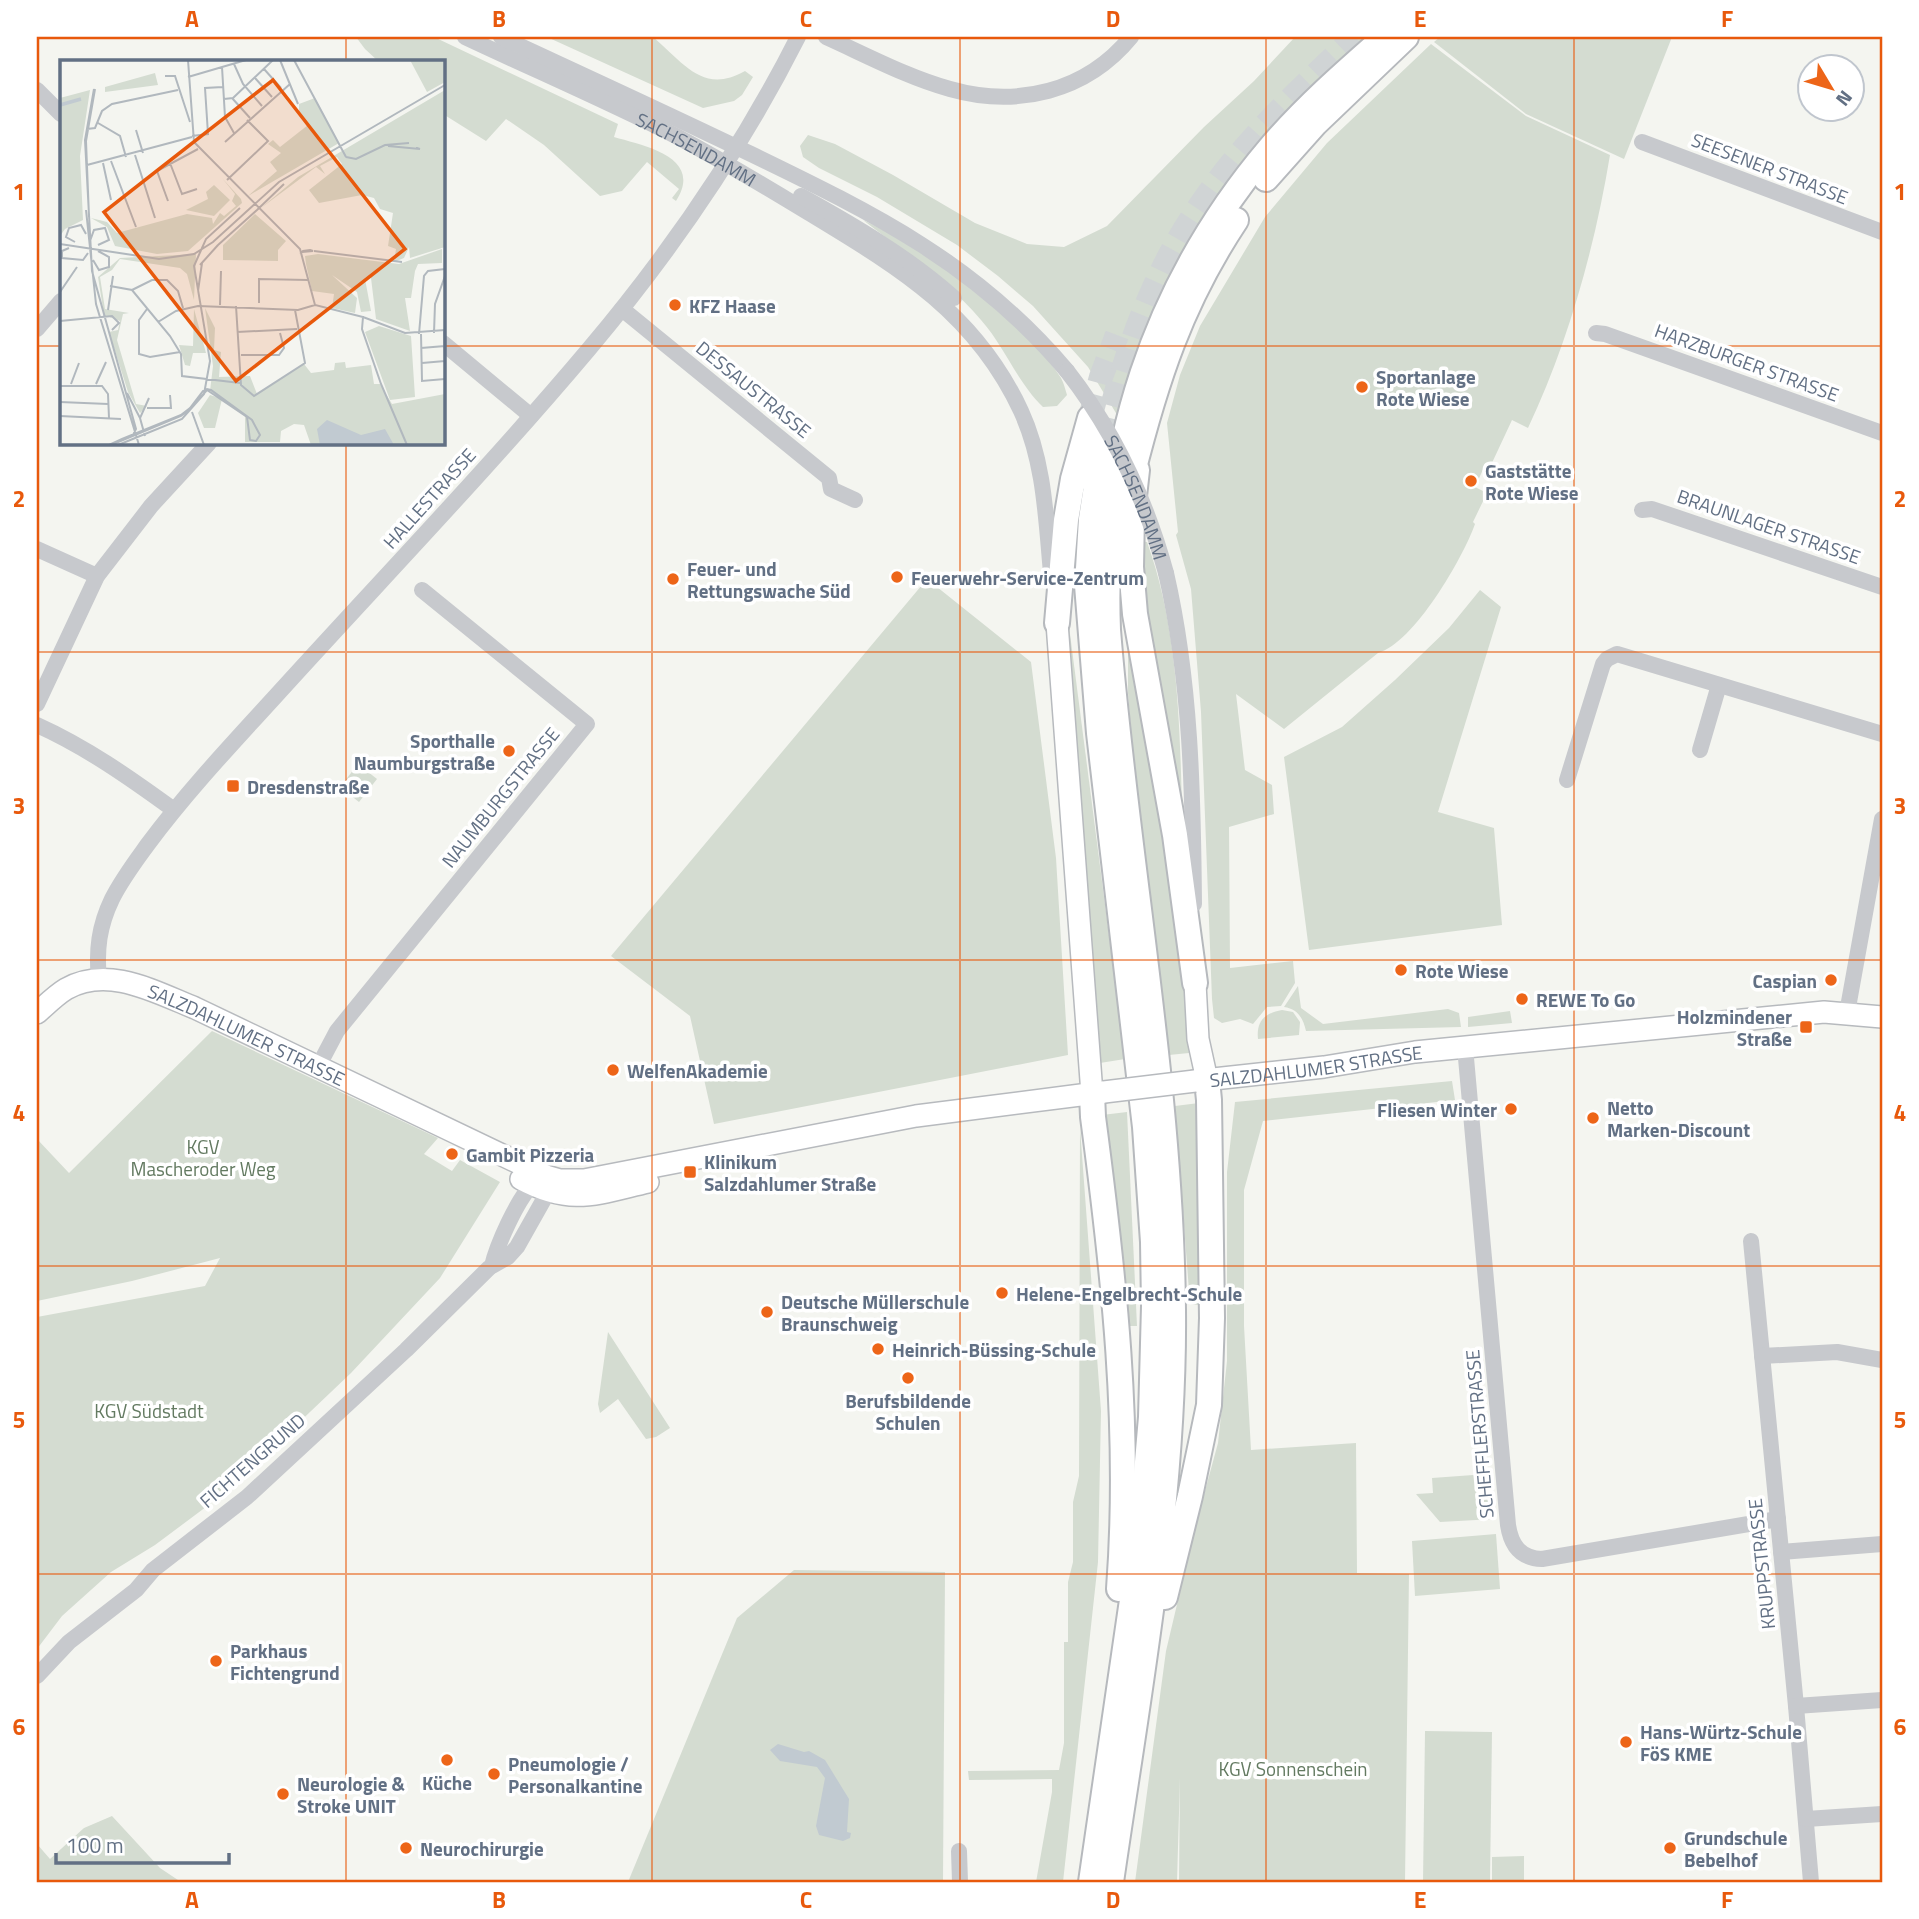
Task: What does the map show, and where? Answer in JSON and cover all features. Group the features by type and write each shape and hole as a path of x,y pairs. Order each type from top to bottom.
{"highway":[{"path":"1091,1882 1144,1503 1151,1418 1154,1306 1153,1242 1143,1114 1107,725 1110,516 1126,425 1150,351 1191,260 1236,191 1300,115 1385,37"},
{"path":"1111,1882 1163,1509 1173,1327 1162,1114 1107,725 1120,654 1121,533 1127,492 1167,354 1191,300 1227,234 1248,202 1315,124 1406,37"},
{"path":"1363,79 1413,37"},
{"path":"1057,623 1066,520 1073,479 1093,432 1074,544 1074,595 1084,692 1107,725"},
{"path":"1141,439 1132,514 1131,567 1135,614 1175,835 1195,983"},
{"path":"1140,1682 1187,1510 1209,1405 1212,1318 1209,1100 1201,1081"},
{"path":"1098,1093 1093,1117 1122,1377 1124,1492 1113,1664 1116,1717"}],"main road":[{"name":"SACHSENDAMM","path":"1057,623 1098,1093"},
{"name":"SALZDAHLUMER STRASSE","path":"37,1013 65,989 99,980 120,980 142,986 195,1008 454,1134 542,1184 560,1180 584,1180 916,1116 1324,1067 1465,1047 1824,1012 1882,1017"},
{"name":"SACHSENDAMM","path":"1195,983 1201,1081"}],"street":[{"name":"SACHSENDAMM","path":"465,37 726,163 888,261 960,319 978,341 1021,410 1032,442 1042,482 1057,623"},
{"name":"SACHSENDAMM","path":"502,37 736,147 870,214 944,258 1016,316 1067,372 1103,423 1126,464 1150,519 1166,573 1181,655 1187,714 1193,826 1195,983"},
{"name":"HALLESTRASSE","path":"99,980 97,946 106,912 122,881 174,810 531,416 622,309 726,163 798,37"},
{"path":"826,37 912,76 952,90 990,96 1035,95 1072,83 1108,60 1130,37"},
{"path":"37,90 60,113"},
{"name":"SEESENER STRASSE","path":"1642,142 1882,232"},
{"name":"SACHSENDAMM","path":"736,147 742,157 758,172 894,251 918,267 957,302 987,335 1018,383 1028,402 1021,410"},
{"path":"37,329 60,302"},
{"name":"DESSAUSTRASSE","path":"622,309 829,478 831,489 855,500"},
{"name":"HARZBURGER STRASSE","path":"1596,333 1882,433"},
{"path":"444,344 531,416"},
{"path":"37,704 97,576 151,506 208,444"},
{"name":"BRAUNLAGER STRASSE","path":"1642,510 1652,509 1882,587"},
{"path":"37,549 97,576"},
{"name":"NAUMBURGSTRASSE","path":"318,1067 337,1031 587,723 422,590"},
{"path":"1567,780 1603,664 1612,656 1624,655 1882,734"},
{"path":"1700,750 1719,685"},
{"path":"37,725 98,757 174,810"},
{"path":"1847,1013 1882,819"},
{"name":"SCHEFFLERSTRASSE","path":"1465,1047 1508,1525 1516,1548 1530,1558 1542,1559 1778,1519"},
{"name":"KRUPPSTRASSE","path":"1751,1241 1811,1882"},
{"name":"FICHTENGRUND","path":"37,1676 69,1643 136,1590 153,1570 247,1497 406,1350 489,1268"},
{"path":"1762,1356 1837,1352 1882,1360"},
{"path":"1781,1552 1882,1544"},
{"path":"1796,1706 1882,1700"},
{"path":"1806,1819 1882,1814"},
{"path":"960,1851 960,1882"}],"green space":[{"path":"356,37 434,37 618,124 614,137 667,156 677,164 682,174 683,186 676,201 672,198 679,189 647,162 622,191 600,196 544,145 506,119 486,141 444,115 444,60 377,60"},
{"path":"547,37 653,37 685,66 706,78 730,77 745,71 753,77 742,95 734,101 703,108"},
{"path":"1295,37 1371,37 1296,106 1119,418 1088,367 1033,306 998,276 957,245 877,197 819,168 803,157 800,146 808,135 835,144 975,223 1027,244 1064,247 1107,226"},
{"path":"1440,37 1672,37 1624,159 1526,114 1434,42"},
{"name":"Sportanlage Rote Wiese","path":"1431,44 1526,116 1610,155 1604,190 1568,329 1542,396 1528,428 1512,420 1491,465 1486,463 1475,487 1487,493 1473,522 1475,524 1469,539 1436,598 1407,633 1392,646 1378,653 1284,729 1236,694 1245,770 1272,785 1274,814 1229,827 1230,968 1293,961 1295,983 1281,1006 1267,1007 1253,1024 1240,1019 1222,1023 1214,1018 1212,999 1201,712 1191,589 1176,535 1178,532 1167,423 1180,375 1200,326 1265,217 1327,143"},
{"path":"863,220 901,239 946,268 1010,320 1046,357 1064,384 1067,395 1057,406 1043,407 1026,387 989,330 968,306 925,267"},
{"path":"1140,541 1147,542 1158,579 1173,655 1180,733 1183,850 1149,657"},
{"path":"927,579 1031,662 1056,858 1068,1055 714,1124 690,1016 611,956"},
{"path":"1480,590 1501,607 1438,812 1494,828 1502,925 1309,950 1284,757 1342,727 1449,628"},
{"path":"1066,603 1125,1059 1100,1063 1071,711"},
{"path":"1128,632 1179,912 1189,1053 1169,1055 1131,731"},
{"path":"358,764 377,779 359,802 340,787"},
{"path":"1298,986 1301,1008 1323,1024 1448,1009 1459,1013 1461,1027 1306,1031 1299,1015 1284,1007"},
{"path":"1282,1010 1293,1012 1300,1022 1299,1035 1258,1039 1263,1019"},
{"path":"1510,1011 1512,1023 1468,1027 1468,1017"},
{"path":"212,1031 438,1138 424,1154 452,1171 460,1160 500,1182 440,1278 351,1373 226,1492 155,1545 111,1572 62,1616 37,1649 37,1317 205,1286 220,1258 132,1281 37,1301 37,1139 69,1173"},
{"name":"KGV Sonnenschein","path":"1452,1081 1455,1100 1263,1121 1244,1190 1244,1326 1251,1450 1356,1443 1357,1573 1409,1574 1405,1882 1179,1882 1180,1778 1177,1882 1135,1882 1166,1651 1218,1443 1227,1361 1227,1172 1235,1102"},
{"path":"1199,1103 1199,1305 1190,1304 1175,1106"},
{"path":"1127,1112 1137,1326 1126,1326 1102,1115"},
{"path":"1080,1128 1101,1411 1098,1562 1063,1882 1036,1882 1052,1779 969,1780 968,1771 1059,1770 1064,1743 1064,1642 1068,1642 1068,1582 1073,1562 1073,1502 1079,1476"},
{"path":"608,1332 670,1428 656,1437 646,1439 618,1399 600,1413 598,1404"},
{"path":"1487,1474 1491,1476 1494,1519 1440,1522 1416,1494 1433,1493 1432,1478"},
{"path":"1496,1534 1500,1589 1415,1596 1412,1541"},
{"path":"794,1570 945,1572 943,1882 628,1882 737,1618"},
{"path":"1425,1731 1492,1732 1490,1882 1423,1882"},
{"path":"112,1816 160,1868 181,1882 37,1882 37,1844 50,1859 84,1828"},
{"path":"1524,1856 1524,1882 1492,1882 1492,1857"}],"shaded area":[{"path":"778,1744 809,1751 825,1760 849,1799 847,1832 851,1833 850,1838 843,1841 819,1835 816,1826 825,1778 817,1767 780,1761 770,1750"}],"tunnel":[{"path":"1103,441 1140,321 1180,236 1214,186 1251,140 1355,37"},
{"path":"1090,418 1101,377 1117,335"}],"place":[{"name":"KFZ Haase","path":"675,305"},
{"name":"Sportanlage Rote Wiese","path":"1362,387"},
{"name":"Gaststätte Rote Wiese","path":"1471,481"},
{"name":"Feuerwehr-Service-Zentrum","path":"897,577"},
{"name":"Feuer- und Rettungswache Süd","path":"673,579"},
{"name":"Sporthalle Naumburgstraße","path":"509,751"},
{"name":"Dresdenstraße","path":"233,786"},
{"name":"Rote Wiese","path":"1401,970"},
{"name":"Caspian","path":"1831,980"},
{"name":"REWE To Go","path":"1522,999"},
{"name":"Holzmindener Straße","path":"1806,1027"},
{"name":"WelfenAkademie","path":"613,1070"},
{"name":"Fliesen Winter","path":"1511,1109"},
{"name":"Netto Marken-Discount","path":"1593,1118"},
{"name":"Gambit Pizzeria","path":"452,1154"},
{"name":"Klinikum Salzdahlumer Straße","path":"690,1172"},
{"name":"Helene-Engelbrecht-Schule","path":"1002,1293"},
{"name":"Deutsche Müllerschule Braunschweig","path":"767,1312"},
{"name":"Heinrich-Büssing-Schule","path":"878,1349"},
{"name":"Berufsbildende Schulen","path":"908,1378"},
{"name":"Parkhaus Fichtengrund","path":"216,1661"},
{"name":"Hans-Würtz-Schule FöS KME","path":"1626,1742"},
{"name":"Küche","path":"447,1760"},
{"name":"Pneumologie / Personalkantine","path":"494,1774"},
{"name":"Neurologie & Stroke UNIT","path":"283,1794"},
{"name":"Neurochirurgie","path":"406,1848"},
{"name":"Grundschule Bebelhof","path":"1670,1848"}],"park label":[{"name":"KGV Mascheroder Weg","path":"203,1157"},
{"name":"KGV Südstadt","path":"149,1410"}]}
